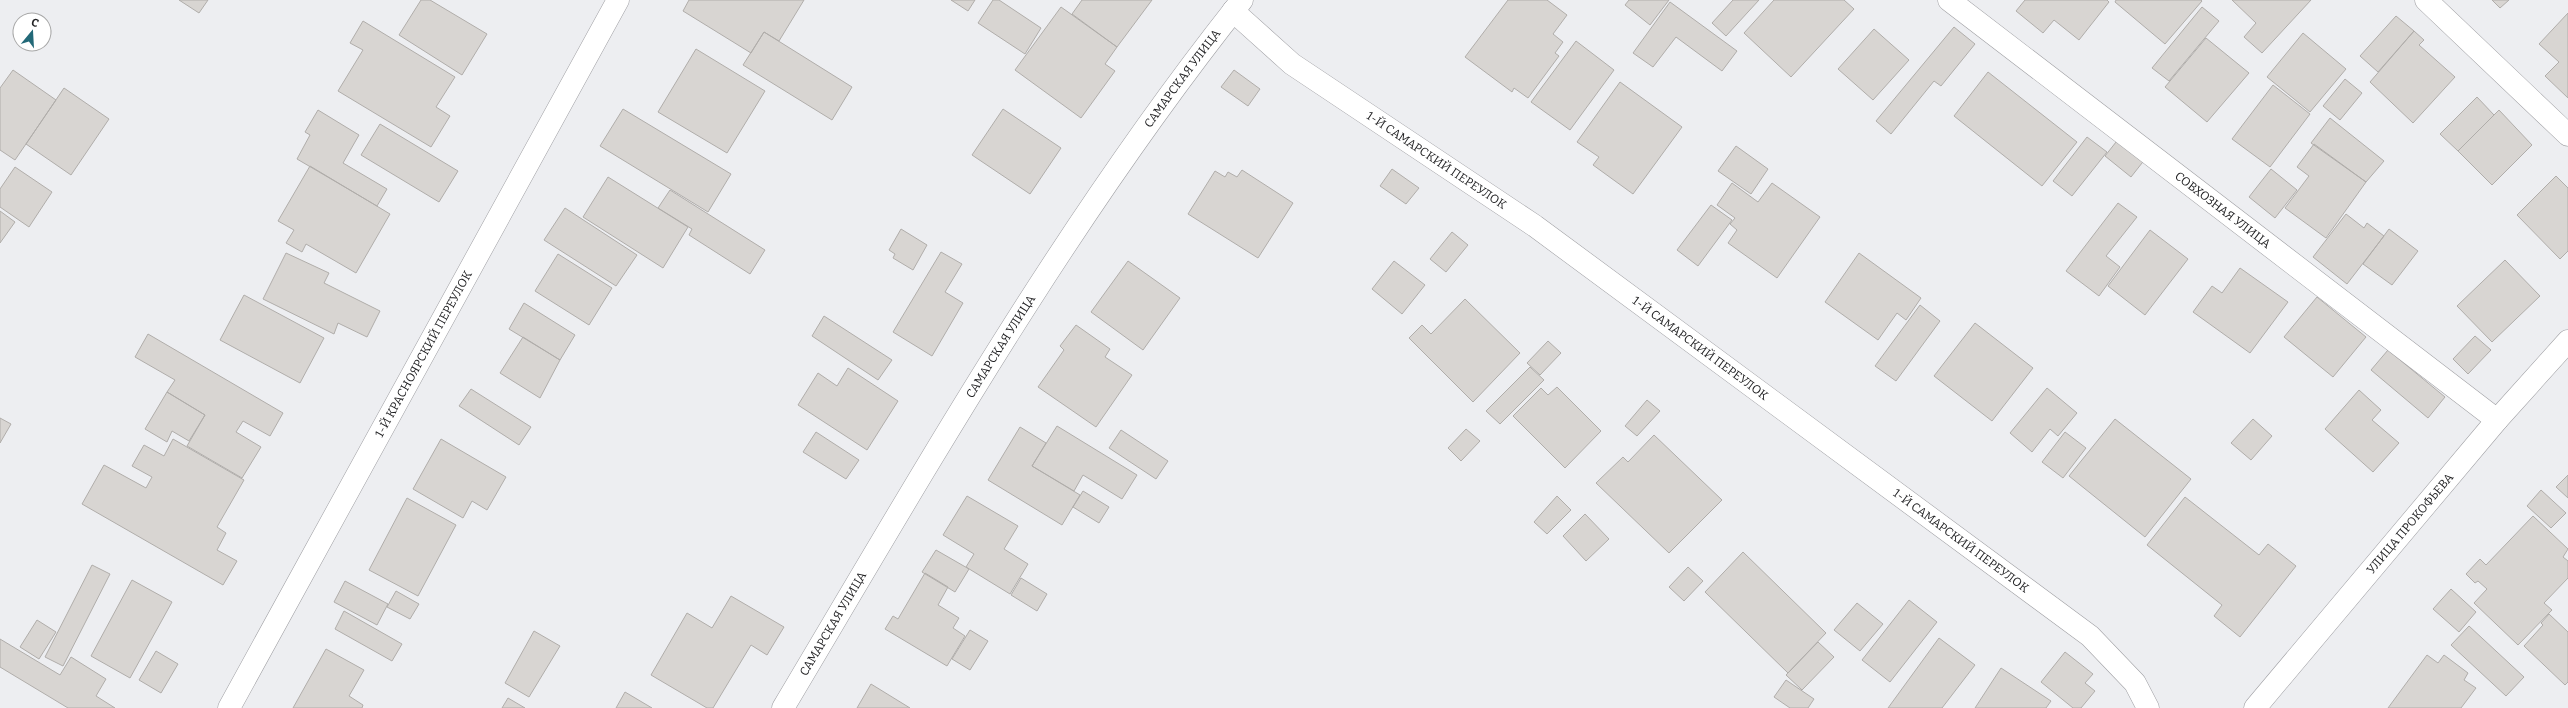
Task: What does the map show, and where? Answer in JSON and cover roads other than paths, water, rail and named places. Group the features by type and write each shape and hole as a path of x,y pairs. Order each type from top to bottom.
{"street":[{"name":"1-Й КРАСНОЯРСКИЙ ПЕРЕУЛОК","path":"229,708 618,0"},
{"name":"СОВХОЗНАЯ УЛИЦА","path":"1949,0 2497,420"},
{"path":"2426,0 2568,135"},
{"name":"САМАРСКАЯ УЛИЦА","path":"783,708 970,393 1030,298 1120,165 1238,5"},
{"name":"1-Й САМАРСКИЙ ПЕРЕУЛОК","path":"1238,5 1292,64 1535,226 2090,636 2135,683 2148,708"},
{"name":"УЛИЦА ПРОКОФЬЕВА","path":"2255,708 2497,420 2568,341"}]}
